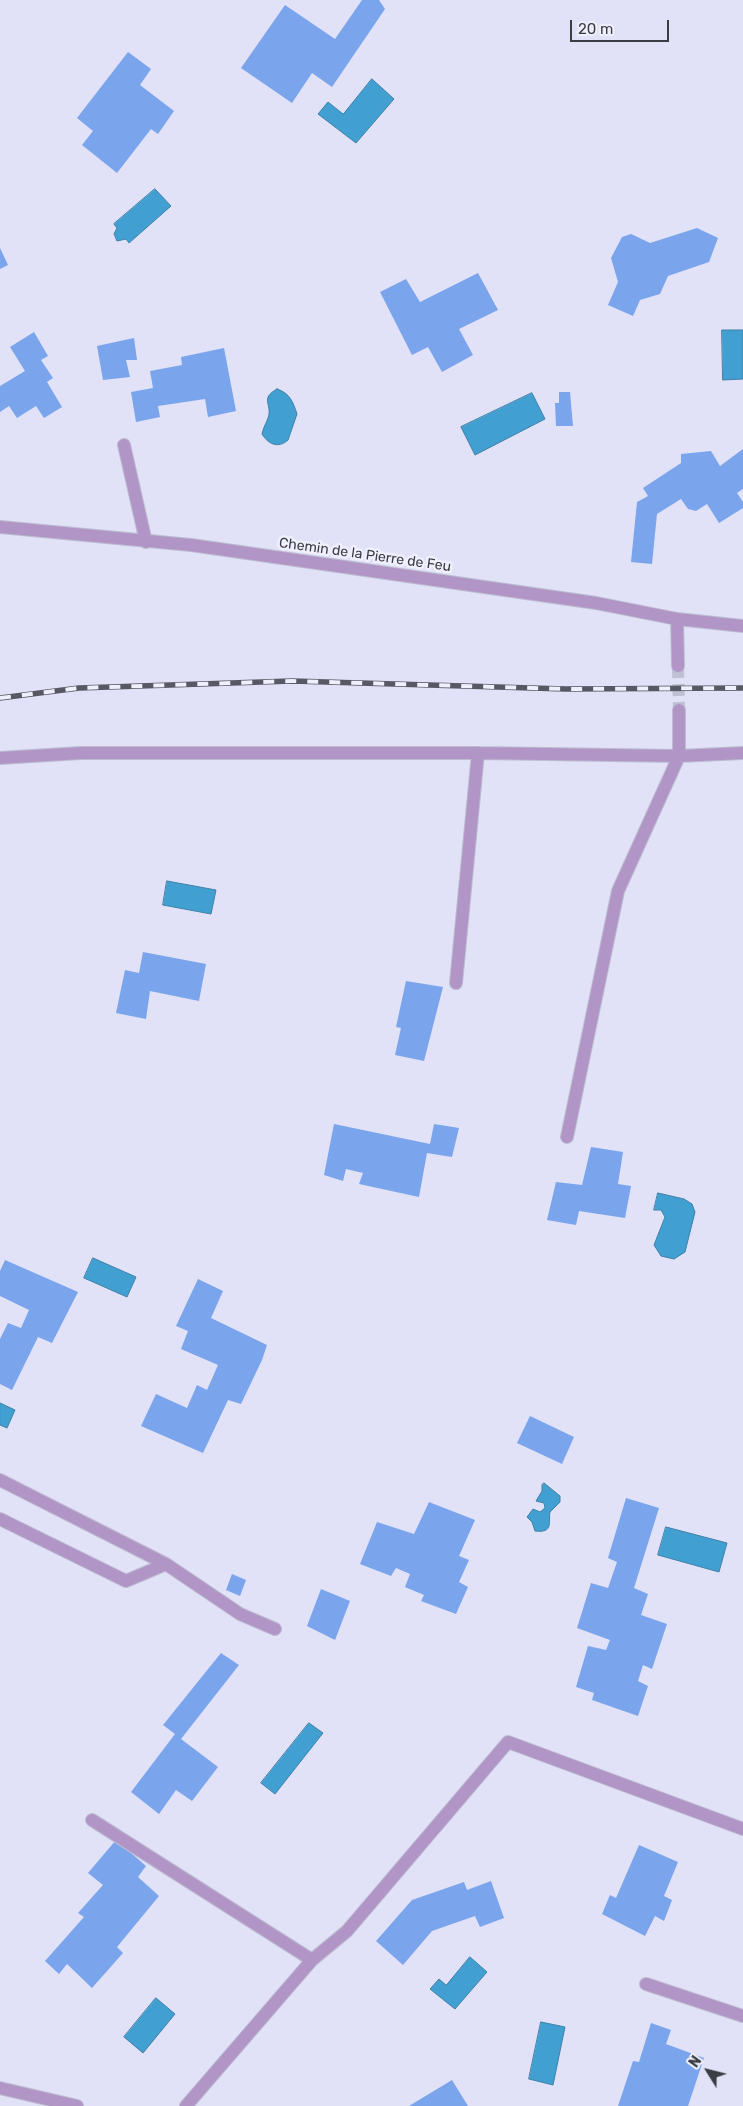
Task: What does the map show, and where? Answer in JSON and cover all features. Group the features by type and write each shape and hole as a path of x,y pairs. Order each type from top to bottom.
{"street":[{"path":"124,445 146,542"},
{"name":"Chemin de la Pierre de Feu","path":"0,527 191,546 587,601 677,619 743,626"},
{"path":"677,619 678,666"},
{"path":"567,1137 618,891 680,756 679,710"},
{"path":"0,758 81,753 478,753 680,756 743,753"},
{"path":"456,982 478,753"},
{"path":"0,1480 166,1564 240,1614 275,1629"},
{"path":"0,1518 126,1581 166,1564"},
{"path":"186,2106 312,1960 347,1931 508,1742 743,1829"},
{"path":"92,1820 312,1960"},
{"path":"646,1984 743,2016"},
{"path":"0,2088 77,2106"}],"water":[{"path":"372,79 394,99 356,143 318,114 328,102 343,114"},
{"path":"155,189 171,206 129,243 126,239 117,241 114,234 117,228 114,224"},
{"path":"722,330 743,330 743,379 723,380"},
{"path":"277,389 288,396 297,414 288,440 277,445 270,443 262,434 269,413 269,396"},
{"path":"532,393 545,419 475,455 461,427"},
{"path":"167,881 216,890 211,914 163,905"},
{"path":"658,1193 684,1199 692,1204 695,1212 685,1252 674,1259 661,1256 654,1245 665,1217 661,1210 654,1210"},
{"path":"93,1258 136,1277 127,1297 84,1278"},
{"path":"0,1403 15,1410 7,1428 0,1425"},
{"path":"544,1483 560,1496 560,1502 550,1512 548,1529 535,1531 532,1522 527,1517 533,1509 540,1512 545,1508 544,1503 536,1501"},
{"path":"666,1527 727,1543 719,1572 658,1555"},
{"path":"309,1723 323,1733 275,1794 261,1783"},
{"path":"470,1957 487,1972 455,2009 430,1989 439,1979 446,1985"},
{"path":"156,1998 175,2014 143,2053 124,2037"},
{"path":"541,2022 565,2027 553,2085 529,2079"}],"building":[{"path":"362,0 379,0 385,9 332,87 312,73 292,103 241,68 285,5 335,39"},
{"path":"128,52 151,69 140,85 174,111 158,134 151,129 117,173 82,145 93,131 77,118"},
{"path":"697,228 718,238 709,262 668,276 660,294 640,300 633,316 608,305 618,282 611,258 622,237 631,234 650,243"},
{"path":"0,248 8,265 0,269"},
{"path":"478,273 498,310 459,329 473,355 442,372 428,347 412,355 380,292 406,279 420,302"},
{"path":"34,332 48,356 41,360 53,378 47,382 62,407 44,418 36,406 17,418 9,406 0,412 0,386 25,371 10,347"},
{"path":"134,338 137,360 126,360 130,377 103,380 97,346"},
{"path":"224,348 236,411 208,417 205,399 158,406 160,417 136,422 131,392 153,388 150,371 182,365 181,357"},
{"path":"559,392 570,392 573,426 556,426 555,403 559,403"},
{"path":"743,449 743,489 737,493 743,502 743,508 719,523 707,504 696,511 688,509 681,499 657,514 652,564 631,562 637,502 648,496 643,488 681,463 681,454 711,451 720,466"},
{"path":"143,952 206,964 199,1001 150,991 146,1019 116,1013 125,970 139,973"},
{"path":"406,981 443,987 424,1061 395,1055 401,1028 396,1027"},
{"path":"334,1124 430,1144 434,1124 459,1128 452,1157 427,1153 419,1197 359,1184 363,1173 346,1169 343,1181 324,1175"},
{"path":"591,1147 623,1152 618,1184 631,1186 625,1218 579,1211 576,1225 547,1220 556,1182 582,1185"},
{"path":"5,1260 78,1292 52,1343 38,1337 12,1390 0,1384 0,1339 8,1323 21,1328 29,1310 0,1296 0,1271"},
{"path":"198,1279 223,1291 211,1318 267,1345 241,1404 228,1400 203,1453 141,1426 156,1394 187,1408 197,1385 207,1390 218,1365 181,1349 188,1331 176,1326"},
{"path":"530,1416 574,1437 562,1464 517,1443"},
{"path":"626,1498 659,1508 634,1588 648,1594 641,1615 667,1624 652,1669 643,1665 638,1681 648,1686 638,1716 592,1700 594,1693 576,1687 588,1646 606,1650 610,1640 577,1628 591,1583 608,1588 617,1562 608,1558"},
{"path":"429,1502 475,1520 459,1556 469,1560 459,1582 468,1587 456,1614 421,1601 424,1595 405,1587 410,1574 396,1568 391,1576 360,1564 377,1522 414,1534"},
{"path":"232,1574 246,1580 240,1596 226,1590"},
{"path":"321,1589 350,1601 335,1640 307,1626"},
{"path":"221,1653 239,1665 181,1739 218,1767 192,1801 176,1790 159,1814 131,1792 175,1734 163,1725"},
{"path":"116,1840 146,1866 138,1877 159,1896 117,1947 123,1953 92,1988 67,1964 59,1974 45,1961 84,1917 78,1913 103,1885 88,1873"},
{"path":"639,1845 678,1862 664,1896 672,1900 664,1921 655,1916 645,1936 602,1914 610,1895 616,1898"},
{"path":"491,1881 504,1918 480,1927 475,1916 432,1931 403,1965 376,1941 412,1900 464,1882 467,1890"},
{"path":"651,2023 671,2030 666,2044 704,2058 688,2106 618,2106 633,2061 639,2062"},
{"path":"452,2080 468,2106 409,2106"}],"tunnel":[{"path":"678,666 679,710"}],"railway":[{"path":"0,698 79,688 292,681 566,689 743,688"}]}
